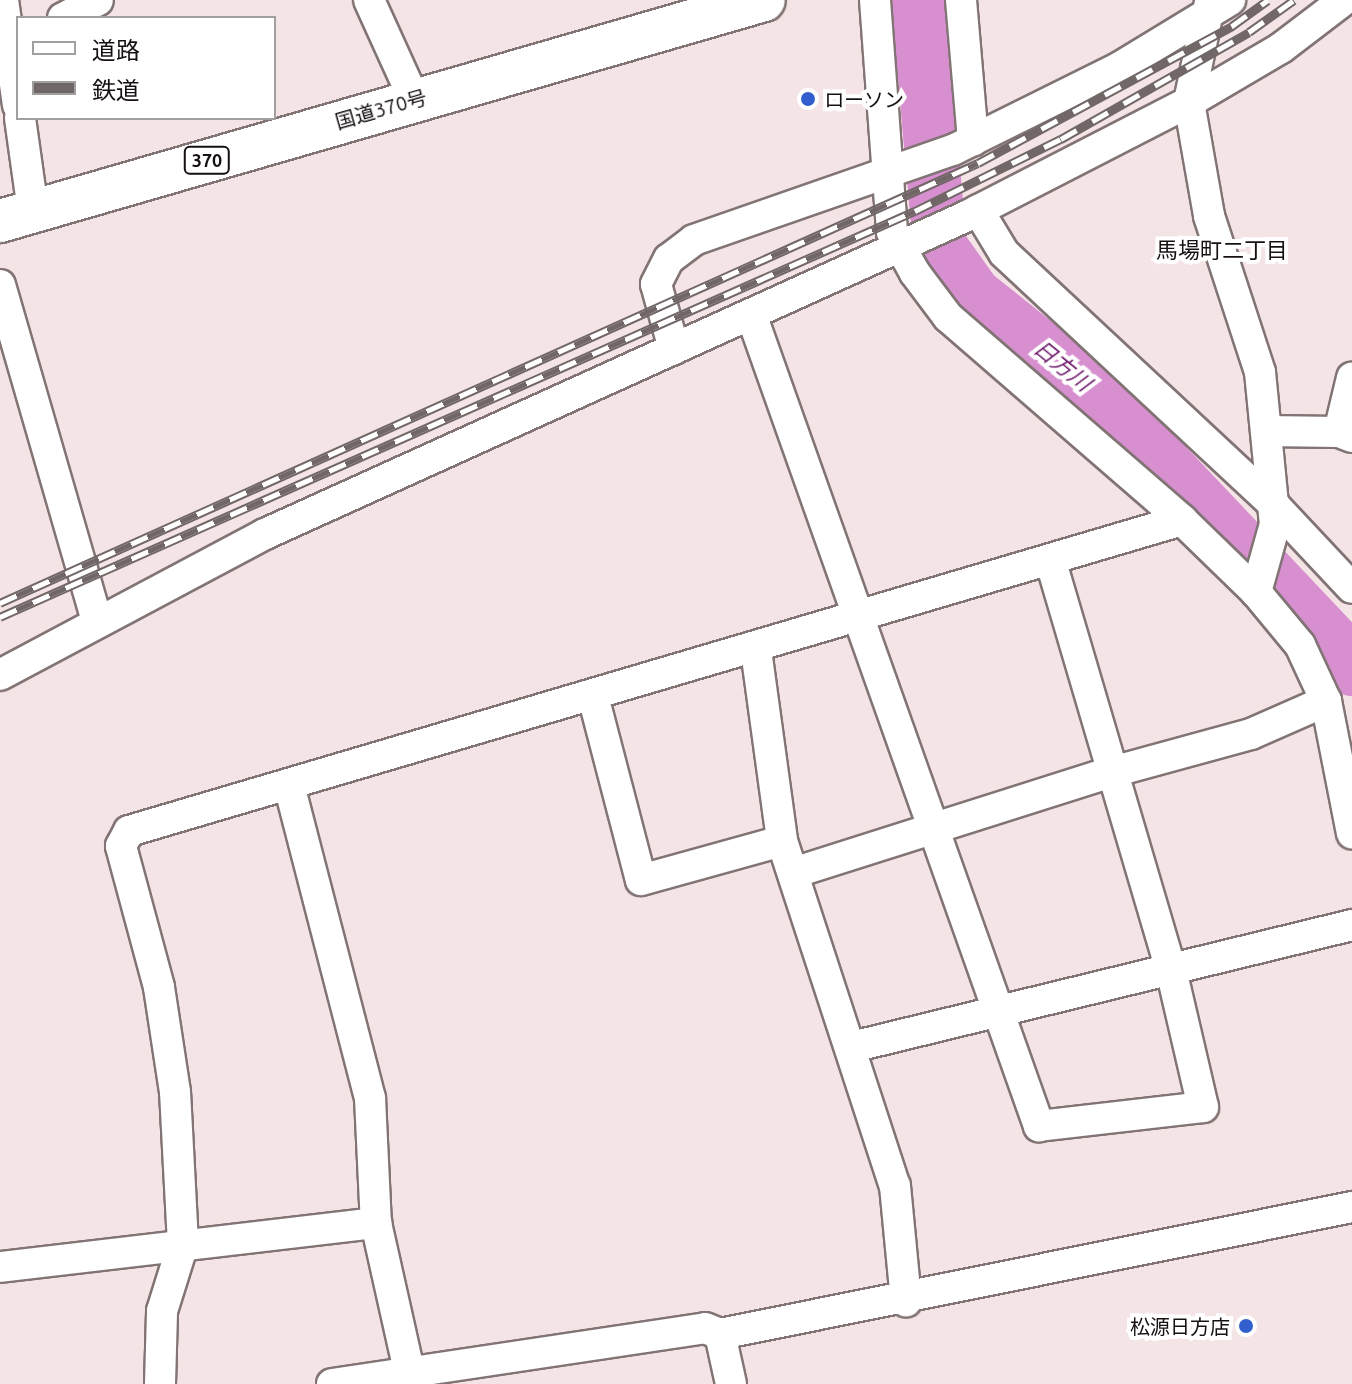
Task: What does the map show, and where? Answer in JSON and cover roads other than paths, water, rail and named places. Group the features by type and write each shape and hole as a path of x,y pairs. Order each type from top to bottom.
{"highway":[{"name":"国道370号","path":"17,216 764,0"}],"street":[{"path":"3,0 14,42 16,74"},
{"path":"67,16 98,0"},
{"path":"369,0 414,99"},
{"path":"875,0 893,174 907,243 948,317 1260,585 1300,645 1326,701 1352,833"},
{"path":"961,0 963,145"},
{"path":"0,675 97,620 265,534 973,213 1189,102 1281,48 1344,0"},
{"path":"674,349 656,284 669,259 694,240 731,224 893,174 963,145 1120,67 1216,5"},
{"path":"1216,5 1189,102 1209,216 1260,372 1275,515 1260,585"},
{"path":"17,216 20,120"},
{"path":"973,213 1015,264 1352,588"},
{"path":"0,285 97,620"},
{"path":"751,314 860,614 930,829 1039,1126 1203,1107 1171,970 1050,560"},
{"path":"1266,431 1345,434 1352,378"},
{"path":"160,1384 162,1311 183,1244 175,1092 159,987 121,846 129,831 756,650 860,614 1182,520"},
{"path":"756,650 782,841 852,1047 895,1186 906,1301"},
{"path":"593,696 641,880 782,841"},
{"path":"793,873 1112,772 1251,734 1326,701"},
{"path":"289,785 370,1098 376,1223 411,1378"},
{"path":"852,1047 1352,925"},
{"path":"332,1384 411,1378 705,1328 720,1334 906,1301 1352,1207"},
{"path":"0,1267 376,1223"},
{"path":"720,1334 731,1384"}],"waterway":[{"name":"日方川","path":"918,0 940,246 974,294 1098,393 1335,644 1352,669"}],"railway":[{"path":"0,603 978,163 1232,26 1268,0"},
{"path":"0,617 915,211 1061,139 1249,32 1294,0"}],"place":[{"name":"ローソン","path":"808,99"},
{"name":"松源日方店","path":"1246,1326"}],"district":[{"name":"馬場町二丁目","path":"1222,250"}]}
